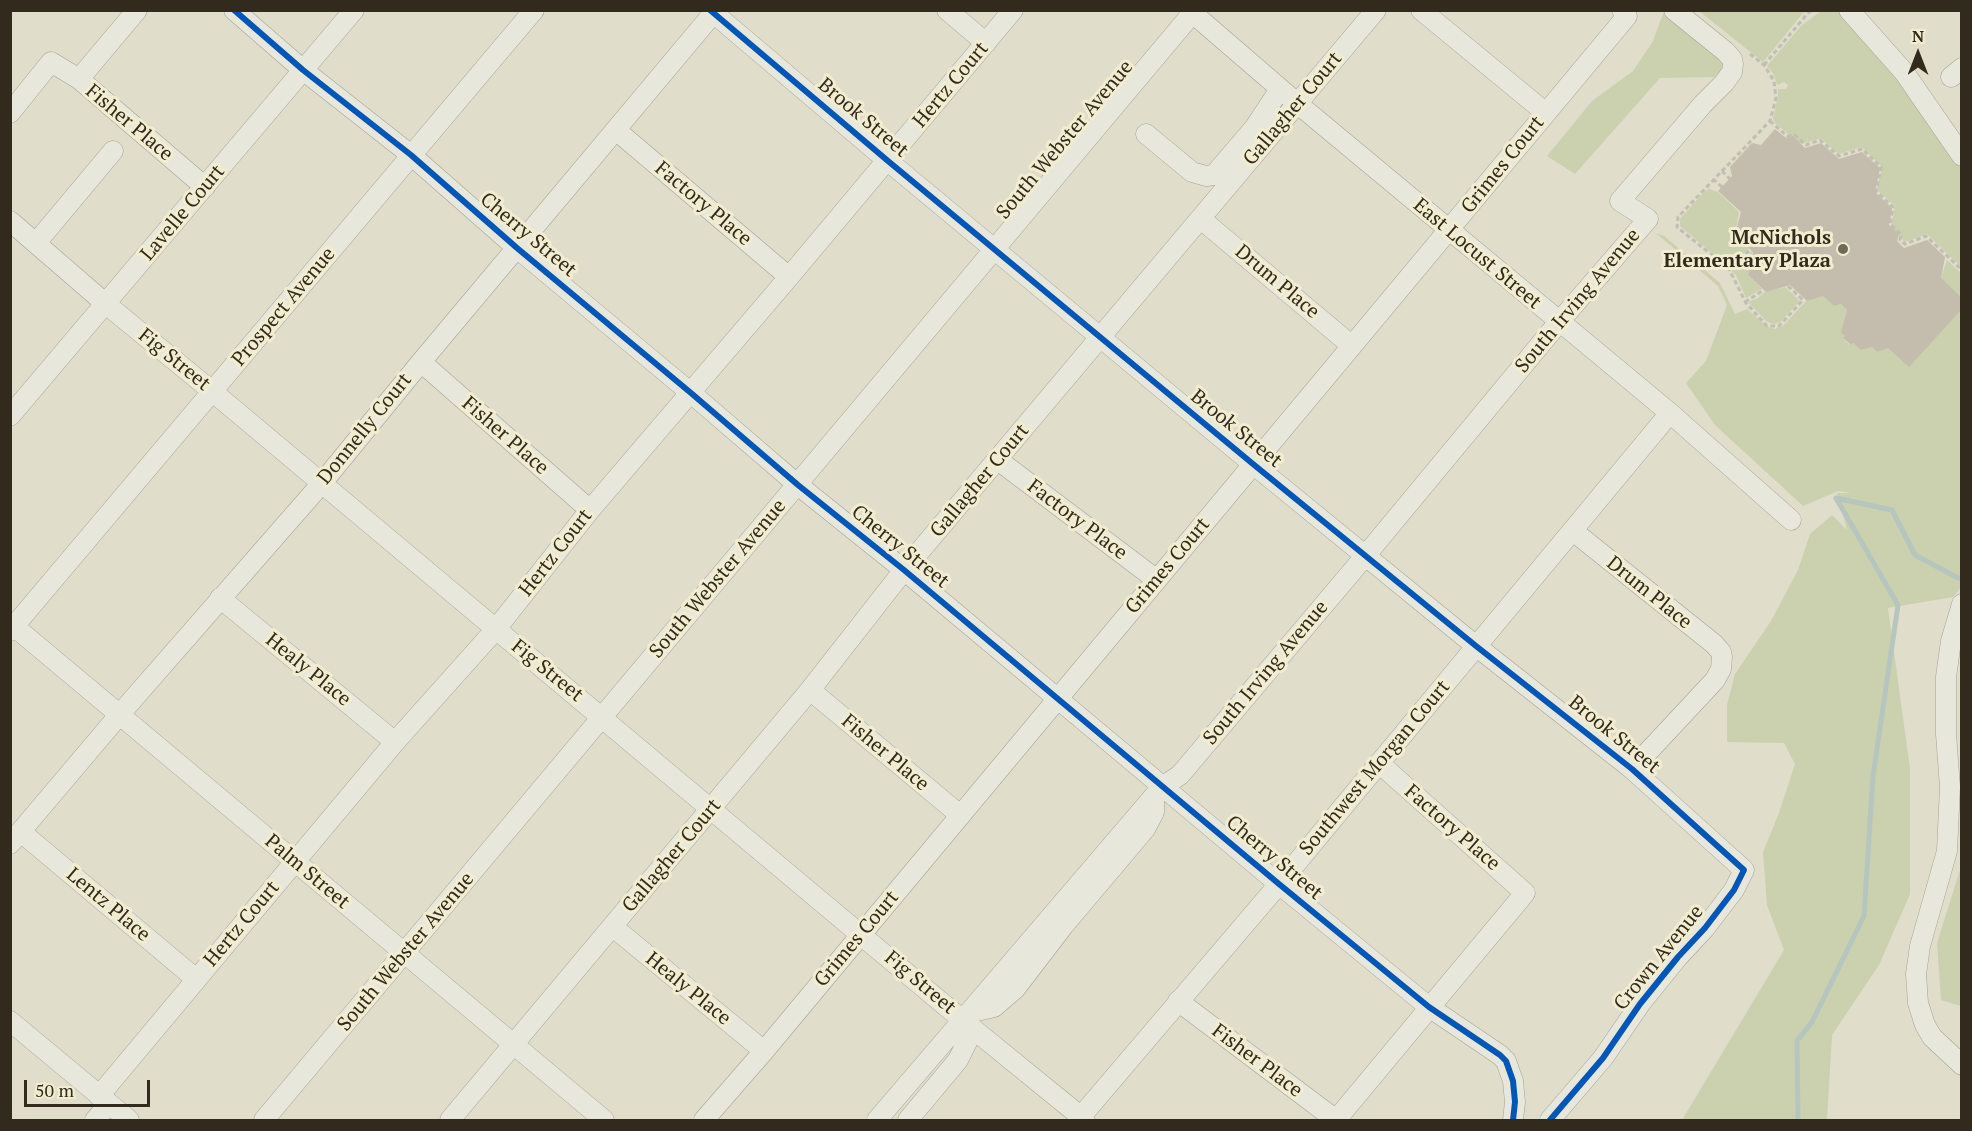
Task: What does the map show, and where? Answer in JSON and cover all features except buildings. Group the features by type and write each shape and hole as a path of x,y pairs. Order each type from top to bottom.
{"street":[{"path":"79,80 137,10"},
{"name":"Cherry Street","path":"234,10 303,70 411,155 517,248 798,485 904,570 1057,700 1158,791 1279,884 1429,1007 1485,1044 1506,1061 1513,1081 1513,1120"},
{"name":"Lavelle Court","path":"10,416 354,10"},
{"name":"Prospect Avenue","path":"12,627 534,10"},
{"path":"947,10 986,43"},
{"name":"Hertz Court","path":"95,1120 104,1100 196,979 395,742 496,629 590,510 888,161 1013,10"},
{"name":"Gallagher Court","path":"450,1120 810,690 904,570 1376,10"},
{"path":"1421,10 1546,113"},
{"name":"Grimes Court","path":"704,1120 764,1052 1627,16 1622,10"},
{"name":"South Irving Avenue","path":"877,1120 968,1020 1158,791 1180,775 1648,219 1620,201 1703,104 1724,83 1732,72 1733,64 1726,52 1674,10"},
{"path":"1849,10 1904,72 1962,156"},
{"name":"East Locust Street","path":"1192,11 1280,89 1670,413 1791,520"},
{"name":"South Webster Avenue","path":"264,1120 996,249 1192,11"},
{"name":"Brook Street","path":"713,12 1100,338 1476,646 1632,769 1744,870"},
{"name":"Donnelly Court","path":"16,838 120,714 322,483 421,362 617,131 713,12"},
{"name":"Fisher Place","path":"10,112 51,62 79,80 205,187"},
{"path":"1146,135 1192,172 1206,176 1214,175 1256,127 1280,89"},
{"name":"Factory Place","path":"617,131 789,277"},
{"path":"36,243 113,151"},
{"name":"Drum Place","path":"1201,219 1352,346"},
{"name":"Fig Street","path":"10,220 106,304 861,934 968,1020 1081,1119"},
{"name":"Fisher Place","path":"421,362 590,510"},
{"name":"Southwest Morgan Court","path":"1081,1119 1670,413"},
{"name":"Factory Place","path":"998,460 1157,580"},
{"name":"Drum Place","path":"1573,531 1721,652 1720,669 1715,680 1632,769"},
{"name":"Healy Place","path":"220,598 395,742"},
{"path":"1962,604 1951,641 1946,677 1946,734 1950,787 1947,851 1920,946 1916,974 1918,1003 1925,1025 1932,1037 1962,1065"},
{"name":"Palm Street","path":"12,627 120,714 604,1120"},
{"name":"Fisher Place","path":"810,690 960,815"},
{"name":"Factory Place","path":"1378,764 1525,893 1429,1007"},
{"name":"Lentz Place","path":"16,838 196,979"},
{"name":"Crown Avenue","path":"1550,1120 1603,1058 1640,1004 1705,928 1734,890 1744,870"},
{"name":"Healy Place","path":"613,927 764,1052"},
{"name":"Fisher Place","path":"1178,1001 1336,1120"},
{"path":"1336,1120 1429,1007"},
{"path":"908,1120 958,1060 968,1040 968,1020"},
{"path":"10,1022 129,1120"}],"path":[{"path":"1764,65 1813,10"},
{"path":"1747,52 1764,65 1774,81 1776,98 1770,121 1678,217 1677,227 1729,269 1745,302 1767,326 1779,326 1803,300 1788,286"},
{"path":"1770,121 1787,136 1795,135 1806,145 1820,140 1839,156 1862,149 1881,167 1876,191 1893,207 1890,224 1901,234 1900,240 1905,244 1926,236 1962,270"},
{"path":"1722,171 1730,179"},
{"path":"1713,179 1722,187"},
{"path":"1729,269 1750,250"},
{"path":"1745,302 1764,290"}],"green space":[{"path":"1664,11 1667,11 1725,60 1723,69 1714,77 1660,78 1575,174 1547,156 1592,101 1633,71 1653,41"},
{"path":"1699,11 1807,11 1763,62"},
{"path":"1821,11 1847,11 1961,160 1961,267 1927,234 1905,242 1891,227 1895,206 1877,190 1882,167 1862,147 1838,154 1821,138 1801,144 1775,123 1773,118 1778,89 1786,89 1788,85 1784,82 1777,85 1774,75 1767,66 1801,26"},
{"path":"1709,189 1718,192 1739,212 1735,235 1749,249 1728,267 1680,226 1680,219"},
{"path":"1656,233 1664,236 1720,283 1735,314 1747,309 1768,327 1775,329 1783,326 1806,301 1823,296 1834,306 1841,304 1847,310 1842,333 1845,336 1843,339 1850,345 1853,343 1861,350 1872,347 1877,352 1961,309 1961,587 1953,597 1888,608 1910,769 1910,894 1879,965 1832,1035 1827,1120 1682,1120 1784,950 1767,905 1763,852 1795,764 1784,743 1727,742 1727,705 1735,674 1771,621 1798,570 1810,534 1832,515 1847,530 1837,493 1851,493 1838,491 1803,506 1715,425 1686,383 1706,361 1727,305 1718,286"},
{"path":"1752,251 1748,275 1762,289 1746,298 1736,275 1731,270"},
{"path":"1947,260 1961,273 1961,298 1941,278"},
{"path":"1785,287 1800,301 1779,323 1767,322 1748,302 1765,292"},
{"path":"1961,858 1962,1006 1941,1000 1937,943 1960,870"}],"waterway":[{"path":"1836,498 1892,510 1915,555 1962,580"},
{"path":"1798,1120 1797,1041 1812,1022 1864,916 1873,776 1898,605 1836,498"}],"cycle path":[{"path":"234,10 303,70 411,155 517,248 798,485 904,570 1279,884 1429,1007 1500,1055 1506,1061 1513,1081 1515,1102 1513,1120"},
{"path":"710,10 1253,464 1476,646 1632,769 1744,870 1734,890 1705,928 1640,1004 1603,1058 1550,1120"}],"place":[{"name":"McNichols Elementary Plaza","path":"1843,249"}]}
